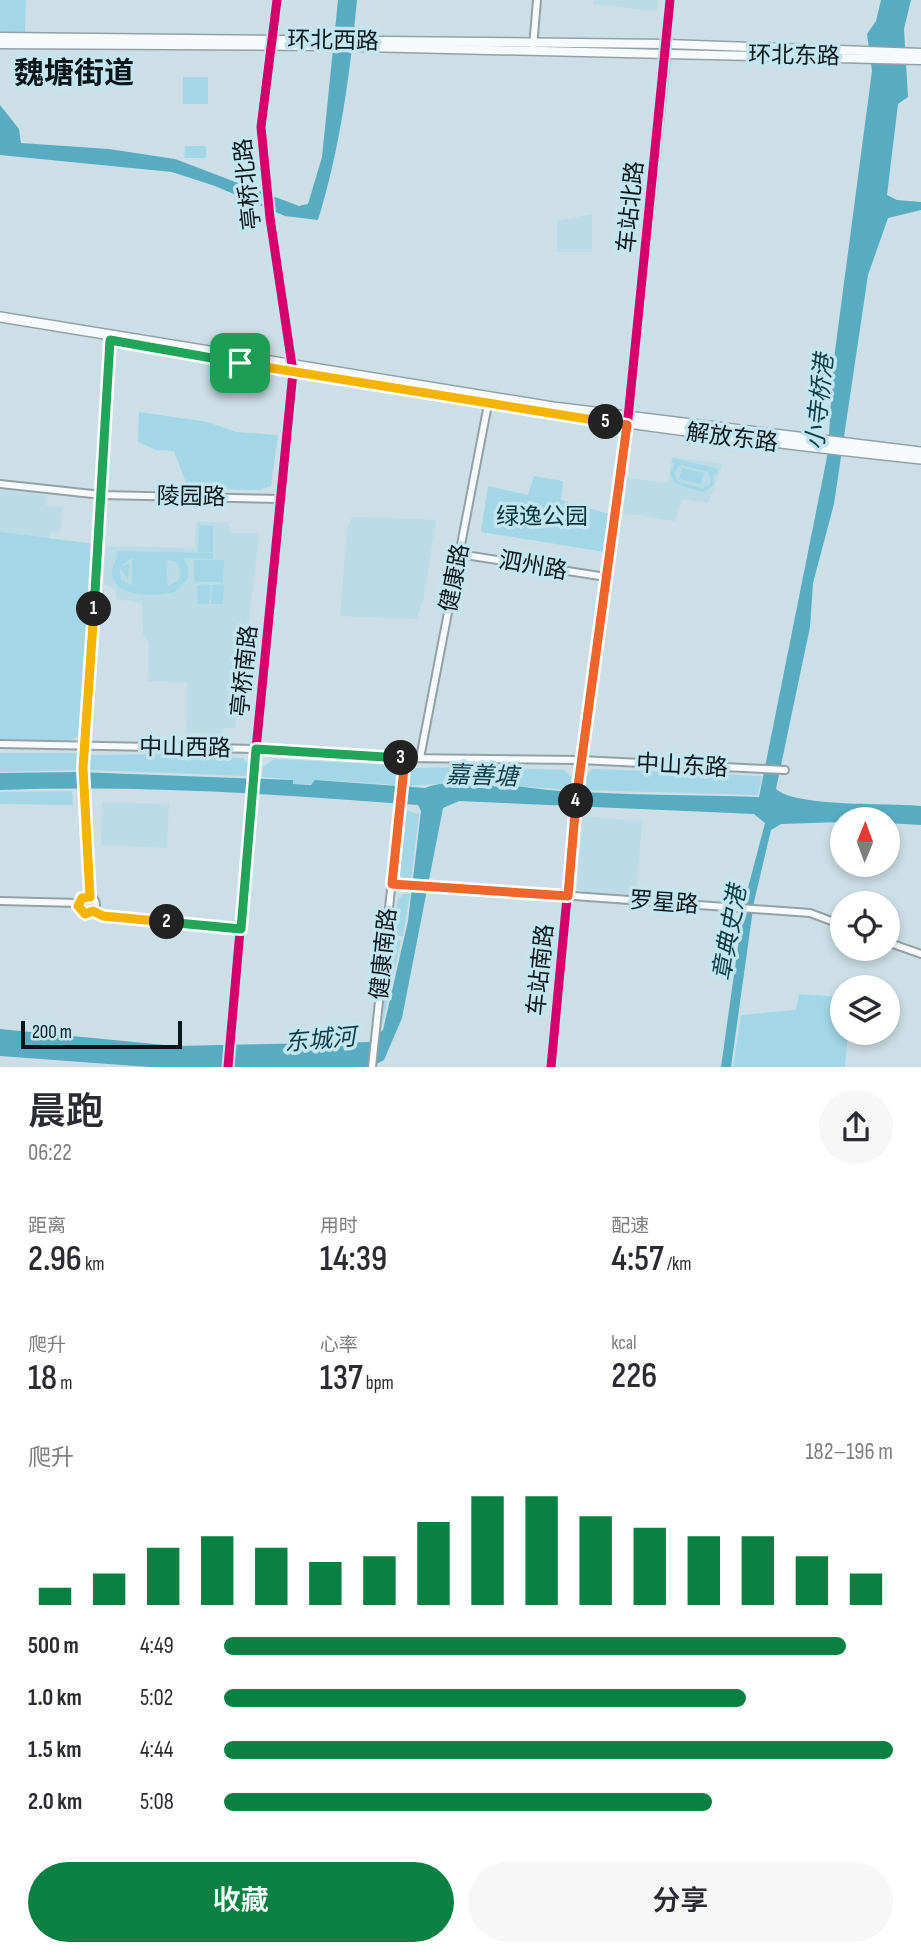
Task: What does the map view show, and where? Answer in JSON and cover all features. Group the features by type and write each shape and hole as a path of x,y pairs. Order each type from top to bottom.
{"main road":[{"name":"解放东路","path":"0,320 628,422 921,459"},
{"name":"解放东路","path":"849,448 921,452"}],"street":[{"name":"亭桥北路","path":"277,0 261,127 270,218 292,367"},
{"path":"533,47 537,0"},
{"name":"车站北路","path":"628,422 670,0"},
{"name":"环北西路","path":"0,37 533,47 667,44"},
{"name":"环北西路","path":"0,44 272,43"},
{"name":"环北东路","path":"667,44 921,60"},
{"name":"环北西路","path":"533,47 666,54"},
{"name":"环北东路","path":"666,54 921,53"},
{"path":"93,911 95,904 90,897 83,768 110,338"},
{"name":"亭桥南路","path":"228,1067 292,367"},
{"name":"健康路","path":"420,758 489,401"},
{"name":"车站南路","path":"551,1067 580,760 628,422"},
{"name":"陵园路","path":"0,484 102,495 281,499"},
{"name":"泗州路","path":"460,554 606,577"},
{"name":"中山西路","path":"0,744 256,749 405,758 580,760"},
{"name":"健康南路","path":"372,1067 405,758"},
{"name":"中山东路","path":"580,760 785,770"},
{"name":"罗星路","path":"392,884 810,913 830,920"},
{"path":"78,903 82,898 90,897"},
{"path":"0,901 78,903"},
{"path":"78,903 83,913 93,911 103,916 241,929"},
{"path":"900,947 921,954"},
{"path":"551,1067 557,1067"}],"shaded area":[{"path":"338,0 357,0 343,111 318,220 285,216 215,186 172,172 0,155 0,105 19,129 21,143 109,149 175,159 299,206 308,204 322,157"},
{"path":"594,0 658,0 657,11 593,4"},
{"path":"881,0 911,0 904,29 908,97 898,104 887,195 897,200 921,202 921,210 888,218 868,275 834,504 813,583 810,627 776,789 802,799 921,806 921,825 900,824 900,807 830,807 830,822 781,824 771,830 754,902 731,1067 721,1067 744,903 765,823 754,814 459,801 443,808 402,1018 384,1060 371,1067 149,1067 0,1056 0,1029 175,1046 369,1042 383,1030 408,921 421,811 418,805 313,797 105,789 0,790 0,773 77,772 293,780 293,784 311,785 315,780 425,788 439,784 472,782 561,791 759,797 828,452 833,366 872,71 867,34 876,21"},
{"path":"592,214 592,252 557,252 557,221"},
{"path":"672,457 722,464 708,503 682,499 675,521 623,513 627,478 668,483"},
{"path":"0,490 47,495 46,505 63,507 60,532 50,534 49,540 0,532"},
{"path":"352,517 436,520 424,596 417,619 340,616 347,528"},
{"path":"196,522 228,522 231,533 256,533 259,538 235,728 224,728 222,734 186,732 187,682 148,681 149,644 143,634 142,603 116,599 116,589 103,584 106,546 195,548"},
{"path":"102,802 169,804 167,848 101,845"},
{"path":"583,816 642,821 636,899 587,896 577,888"}],"green space":[{"path":"0,0 26,0 25,34 0,33"},
{"path":"183,77 208,77 208,104 183,104"},
{"path":"185,146 206,146 206,158 184,158"},
{"path":"139,412 208,422 236,432 278,435 271,486 259,490 188,488 174,451 156,450 138,442"},
{"path":"673,458 718,469 717,474 714,473 713,486 703,492 675,484 670,474 675,464 672,462","holes":["681,465 708,472 710,484 702,488 678,482 674,472"]},
{"path":"682,468 704,473 701,484 679,479"},
{"name":"绿逸公园","path":"534,476 563,481 561,500 609,514 605,552 481,532 488,486 528,495"},
{"path":"199,525 213,526 213,552 198,552"},
{"path":"0,532 96,544 78,736 65,744 0,742"},
{"path":"117,551 213,553 213,559 183,558 188,568 188,578 175,592 147,595 127,591 114,581 112,569","holes":["132,558 132,585 131,585 121,580 120,567 128,580 129,564 120,566","166,559 176,562 181,572 178,581 168,586"]},
{"path":"194,560 224,560 223,582 194,582"},
{"path":"198,585 210,585 209,604 197,604"},
{"path":"212,585 224,585 223,604 211,604"},
{"path":"0,753 78,753 77,770 0,772"},
{"path":"171,754 243,758 251,767 251,776 89,770 90,755"},
{"path":"274,759 393,765 400,773 399,785 319,780 311,784 293,784 290,779 262,777 263,767"},
{"path":"417,768 564,770 572,777 571,790 461,782 410,786 411,771"},
{"path":"592,769 762,776 758,795 586,790 587,776"},
{"path":"72,791 73,805 0,804 0,792"},
{"path":"406,810 419,814 411,880 403,880 400,875"},
{"path":"404,894 410,894 403,936 399,936 393,929 398,899"},
{"path":"401,940 381,1030 391,946"},
{"path":"799,994 830,996 830,1045 847,1045 845,1067 733,1067 741,1015 796,1010"}],"cycle path":[{"path":"228,1067 293,372 270,218 261,127 277,0"},
{"path":"551,1067 578,781 628,418 670,0"}],"district":[{"name":"魏塘街道","path":"74,74"}],"route":[{"path":"110,340 240,363 391,390 627,425 580,760 568,896 392,884 405,758 256,749 241,929 103,916 93,911 83,913 79,909 78,903 82,898 90,897 83,768 110,340"}],"water label":[{"name":"小寺桥港","path":"820,402"},
{"name":"嘉善塘","path":"482,776"},
{"name":"章典史港","path":"730,933"},
{"name":"东城河","path":"320,1040"}]}
